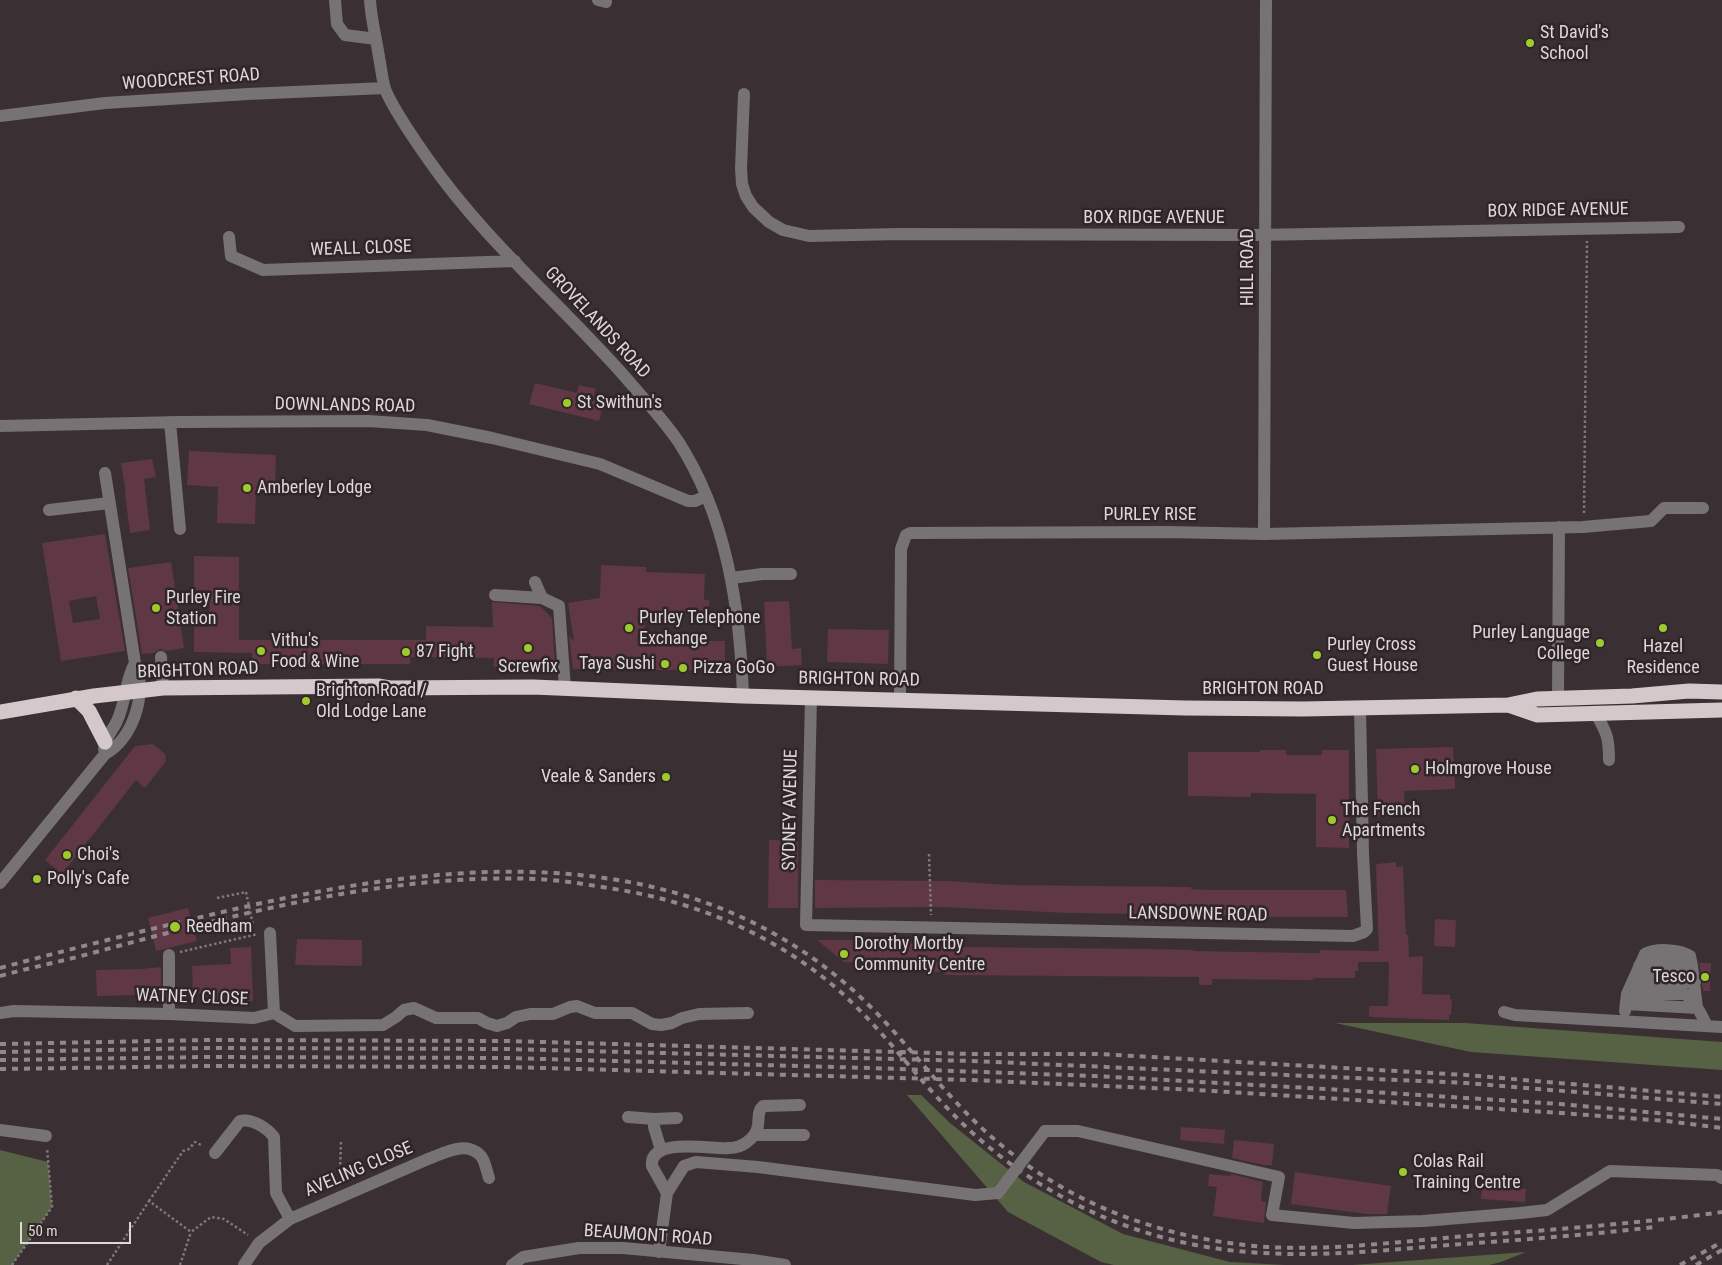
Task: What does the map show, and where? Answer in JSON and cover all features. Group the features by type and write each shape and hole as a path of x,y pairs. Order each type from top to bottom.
{"highway":[{"name":"BRIGHTON ROAD","path":"0,712 76,698 164,688 378,686 390,688 565,688 743,696 1185,708 1360,708 1508,705 1537,699 1632,696 1690,691 1722,692"},
{"path":"76,698 89,711 105,748"},
{"name":"BRIGHTON ROAD","path":"1508,705 1538,715 1722,710"}],"street":[{"path":"335,0 337,24 345,35 376,39"},
{"name":"GROVELANDS ROAD","path":"370,0 371,19 385,88 410,133 448,189 603,352 662,420 678,442 694,470 706,496 725,548 732,578 742,647 743,696"},
{"name":"HILL ROAD","path":"1264,534 1266,0"},
{"name":"WOODCREST ROAD","path":"0,116 105,104 248,94 385,88"},
{"name":"BOX RIDGE AVENUE","path":"744,94 741,168 744,190 760,215 783,230 794,234 818,236 899,234 1266,235 1679,227"},
{"name":"WEALL CLOSE","path":"229,237 231,256 263,270 515,261"},
{"name":"DOWNLANDS ROAD","path":"0,426 170,422 368,421 428,425 600,464 688,501 695,501 706,496"},
{"path":"170,422 180,529"},
{"path":"1,879 105,748 133,691 132,669 135,663 105,473"},
{"path":"49,510 109,503"},
{"name":"PURLEY RISE","path":"900,699 901,549 906,535 917,532 1264,534 1583,527 1650,521 1664,508 1703,508"},
{"path":"1558,698 1559,527"},
{"path":"732,578 762,574 791,574"},
{"path":"536,582 542,598"},
{"path":"495,595 542,598 559,606 565,688"},
{"path":"161,657 164,688"},
{"name":"SYDNEY AVENUE","path":"806,924 811,697"},
{"name":"LANSDOWNE ROAD","path":"806,924 1353,936 1364,932 1367,929 1363,854 1360,708"},
{"path":"1596,714 1606,730 1609,741 1609,760"},
{"path":"270,933 274,1013 295,1026 383,1025 396,1018 404,1010 414,1008 436,1018 478,1018 497,1026 507,1023 516,1017 530,1014 553,1014 577,1006 595,1013 632,1013 652,1024 662,1025 699,1014 748,1013"},
{"path":"169,955 169,1014"},
{"path":"1625,1021 1632,984 1645,961 1687,963 1694,974 1697,1008 1707,1026"},
{"path":"1632,984 1694,974"},
{"path":"1632,984 1697,1008"},
{"name":"WATNEY CLOSE","path":"0,1013 14,1011 169,1014 254,1018 274,1013"},
{"path":"1504,1012 1515,1015 1722,1027"},
{"path":"668,1193 652,1166 652,1159 660,1150 674,1146 734,1148 743,1145 756,1135 759,1129 760,1110 763,1106 800,1105"},
{"path":"628,1117 677,1118"},
{"path":"654,1119 654,1128 660,1150"},
{"path":"215,1153 240,1121 251,1121 271,1132 274,1137 276,1193 290,1219"},
{"path":"0,1130 46,1136"},
{"path":"659,1252 668,1193 684,1166 696,1162 758,1167 976,1195 998,1193 1045,1131 1078,1131 1278,1177 1272,1215 1354,1223 1423,1221 1548,1210 1610,1171 1716,1175 1722,1178"},
{"path":"756,1135 804,1135"},
{"name":"AVELING CLOSE","path":"244,1265 259,1243 290,1219 428,1159 464,1147 482,1157 489,1178"},
{"name":"BEAUMONT ROAD","path":"512,1265 523,1257 579,1248 623,1248 753,1260 785,1265"}],"path":[{"path":"1583,527 1587,228"},
{"path":"929,854 931,926"},
{"path":"217,898 246,892 253,924 228,931"},
{"path":"169,955 250,935 270,933"},
{"path":"12,1265 52,1207 46,1136"},
{"path":"107,1265 183,1151 189,1149 195,1142 215,1153"},
{"path":"341,1142 340,1170 350,1192"},
{"path":"148,1201 190,1232"},
{"path":"180,1265 190,1232 211,1217 224,1219 259,1243"}],"green space":[{"path":"1335,1023 1465,1023 1722,1042 1722,1070 1471,1052"},
{"path":"907,1095 921,1095 950,1123 1024,1182 1123,1234 1230,1262 1285,1265 1114,1265 1101,1262 1008,1212"},
{"path":"0,1150 48,1162 52,1207 12,1265 0,1265"},
{"path":"1526,1252 1489,1265 1352,1265"}],"building":[{"name":"St Swithun's","path":"535,383 577,393 579,385 596,389 593,399 604,401 599,421 529,404"},
{"name":"Amberley Lodge","path":"189,451 276,455 275,490 256,489 255,524 217,523 218,487 187,485"},
{"path":"152,459 156,477 144,479 150,530 130,533 121,463"},
{"path":"105,534 125,651 61,661 42,543","holes":["96,596 100,619 73,623 69,601"]},
{"path":"194,556 239,557 239,640 426,640 426,626 493,627 492,602 540,606 552,618 555,666 494,667 494,658 410,657 410,664 252,664 252,653 194,652 194,627 209,627 210,590 194,590"},
{"name":"Purley Fire Station","path":"171,562 184,648 166,651 160,649 154,653 142,654 128,568"},
{"name":"Purley Telephone Exchange","path":"601,565 646,567 646,572 705,574 704,600 709,600 709,613 645,611 644,641 725,641 725,670 573,669 569,636 574,641 568,603 600,598"},
{"path":"789,601 792,649 801,648 802,665 767,667 764,602"},
{"path":"828,629 889,630 888,664 827,662"},
{"path":"153,744 165,754 166,761 145,788 136,780 62,874 45,860 135,746"},
{"name":"Holmgrove House","path":"1453,747 1455,789 1404,791 1405,816 1378,817 1376,749"},
{"name":"The French Apartments","path":"1260,750 1286,750 1286,755 1322,755 1322,750 1349,750 1349,848 1316,847 1316,794 1251,793 1251,797 1188,796 1188,752 1260,752"},
{"path":"769,840 798,841 798,908 768,908"},
{"path":"1396,862 1396,867 1403,866 1406,935 1408,935 1409,957 1423,956 1422,994 1450,995 1452,1000 1449,1020 1369,1017 1369,1006 1388,1006 1389,962 1358,962 1358,971 1355,971 1355,978 1313,978 1313,980 1212,979 1212,985 1199,985 1199,977 945,975 942,972 862,968 862,963 844,962 817,940 937,944 959,947 1308,953 1320,953 1320,950 1379,951 1376,864"},
{"path":"815,880 1191,887 1191,889 1210,890 1346,890 1348,917 1068,913 941,907 815,908"},
{"path":"188,908 197,941 156,951 148,918"},
{"path":"1435,919 1456,920 1455,947 1434,946"},
{"path":"297,939 362,940 362,966 295,965"},
{"path":"251,947 253,1001 203,1004 203,993 193,993 192,966 231,964 230,948"},
{"name":"Tesco","path":"1699,959 1700,963 1711,963 1710,991 1703,991"},
{"path":"161,967 161,998 144,998 143,995 97,996 96,970"},
{"path":"1181,1127 1225,1130 1224,1144 1180,1140"},
{"path":"1234,1140 1274,1144 1272,1165 1232,1158"},
{"path":"1295,1172 1391,1186 1387,1214 1367,1214 1291,1204"},
{"path":"1209,1174 1231,1176 1231,1174 1263,1182 1261,1201 1266,1202 1264,1223 1213,1216 1217,1187 1208,1186"},
{"path":"1482,1186 1526,1189 1525,1202 1481,1199"}],"railway":[{"path":"0,968 189,920 271,901 356,885 441,875 526,872 609,879 690,897 767,930 840,979 856,993 886,1023 974,1121 1017,1157 1040,1174 1088,1201 1155,1227 1203,1239 1235,1244 1320,1248 1602,1225 1722,1212"},
{"path":"0,976 258,911 370,889 481,879 537,879 581,884 639,893 699,910 728,921 784,950 810,967 851,1001 951,1112 992,1150 1014,1167 1062,1197 1138,1230 1177,1241 1216,1248 1293,1254 1370,1251 1655,1227"},
{"path":"0,1044 206,1040 507,1041 971,1054 1099,1054 1466,1075 1722,1097"},
{"path":"0,1052 206,1048 507,1049 972,1061 1466,1083 1722,1104"},
{"path":"0,1060 206,1057 507,1058 871,1068 1095,1076 1326,1089 1560,1104 1722,1119"},
{"path":"0,1069 206,1066 507,1067 970,1080 1197,1090 1561,1113 1666,1121 1722,1128"},
{"path":"1680,1265 1722,1242"},
{"path":"1696,1265 1722,1250"}],"place":[{"name":"St David's School","path":"1530,43"},
{"name":"St Swithun's","path":"567,403"},
{"name":"Amberley Lodge","path":"247,488"},
{"name":"Purley Fire Station","path":"156,608"},
{"name":"Purley Telephone Exchange","path":"629,628"},
{"name":"Hazel Residence","path":"1663,628"},
{"name":"Purley Language College","path":"1600,643"},
{"name":"Screwfix","path":"528,648"},
{"name":"Vithu's Food & Wine","path":"261,651"},
{"name":"87 Fight","path":"406,652"},
{"name":"Purley Cross Guest House","path":"1317,655"},
{"name":"Taya Sushi","path":"665,664"},
{"name":"Pizza GoGo","path":"683,668"},
{"name":"Brighton Road / Old Lodge Lane","path":"306,701"},
{"name":"Holmgrove House","path":"1415,769"},
{"name":"Veale & Sanders","path":"666,777"},
{"name":"The French Apartments","path":"1332,820"},
{"name":"Choi's","path":"67,855"},
{"name":"Polly's Cafe","path":"37,879"},
{"name":"Reedham","path":"175,927"},
{"name":"Dorothy Mortby Community Centre","path":"844,954"},
{"name":"Tesco","path":"1705,977"},
{"name":"Colas Rail Training Centre","path":"1403,1172"}]}
